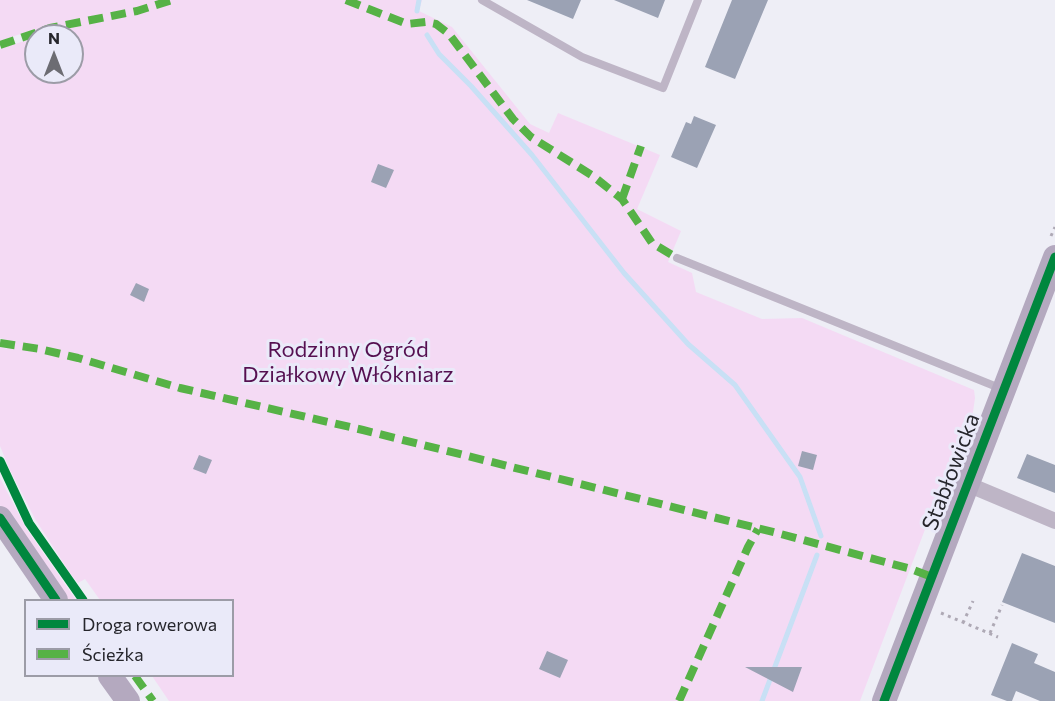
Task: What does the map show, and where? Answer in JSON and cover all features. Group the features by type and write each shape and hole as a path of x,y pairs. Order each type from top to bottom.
{"street":[{"name":"Stabłowicka","path":"884,701 1003,389 1046,302 1055,257"},
{"path":"967,484 1055,521"},
{"path":"0,518 55,599"},
{"path":"111,677 128,701"}],"lane":[{"path":"482,0 582,57 663,88 698,0"},
{"path":"677,258 1003,389"}],"path":[{"path":"963,622 973,601"},
{"path":"990,633 1002,605"},
{"path":"931,609 981,632 998,637"}],"green space":[{"name":"Rodzinny Ogród Działkowy Włókniarz","path":"0,0 422,0 419,11 452,27 530,124 549,133 558,113 660,155 637,209 681,231 668,262 692,273 696,292 762,319 802,318 974,390 969,440 960,437 860,701 169,701 153,677 234,677 234,599 99,599 85,579 78,583 70,573 35,519 0,446 0,347 7,349 9,341 0,338 0,49 24,41 24,84 84,84 84,24 24,24 24,33 0,41"},
{"path":"0,478 26,528 75,599 63,599 15,531 0,505"}],"building":[{"path":"527,0 581,0 573,19"},
{"path":"614,0 665,0 658,18"},
{"path":"732,0 768,0 735,79 705,67"},
{"path":"694,116 716,125 697,168 671,157 686,122 691,124"},
{"path":"378,164 394,170 386,188 371,182"},
{"path":"136,283 149,289 144,302 130,295"},
{"path":"802,451 817,455 813,470 798,466"},
{"path":"1027,454 1055,465 1055,493 1017,478"},
{"path":"199,455 212,460 206,474 193,469"},
{"path":"1022,553 1055,566 1055,623 1002,602"},
{"path":"1012,643 1038,654 1034,663 1055,672 1055,701 1040,701 1016,691 1012,701 991,695"},
{"path":"547,651 568,660 560,678 539,669"},
{"path":"745,667 802,667 793,692"}],"waterway":[{"path":"417,11 419,0"},
{"path":"427,35 439,54 471,86 532,155 624,273 688,344 735,385 800,477 821,536"},
{"path":"762,701 817,555"}],"marked path":[{"path":"0,45 50,28 137,11 172,0"},
{"path":"346,0 407,24 426,22 436,24 449,34 513,119 531,137 593,176 622,199 652,243 677,258"},
{"path":"622,199 641,146"},
{"path":"0,343 78,358 180,388 363,430 777,533 911,569 932,577"},
{"path":"679,701 758,529"},
{"path":"136,677 153,701"}],"cycle path":[{"path":"884,701 1055,257"},
{"path":"0,461 29,523 82,599"},
{"path":"0,518 55,599"}]}
